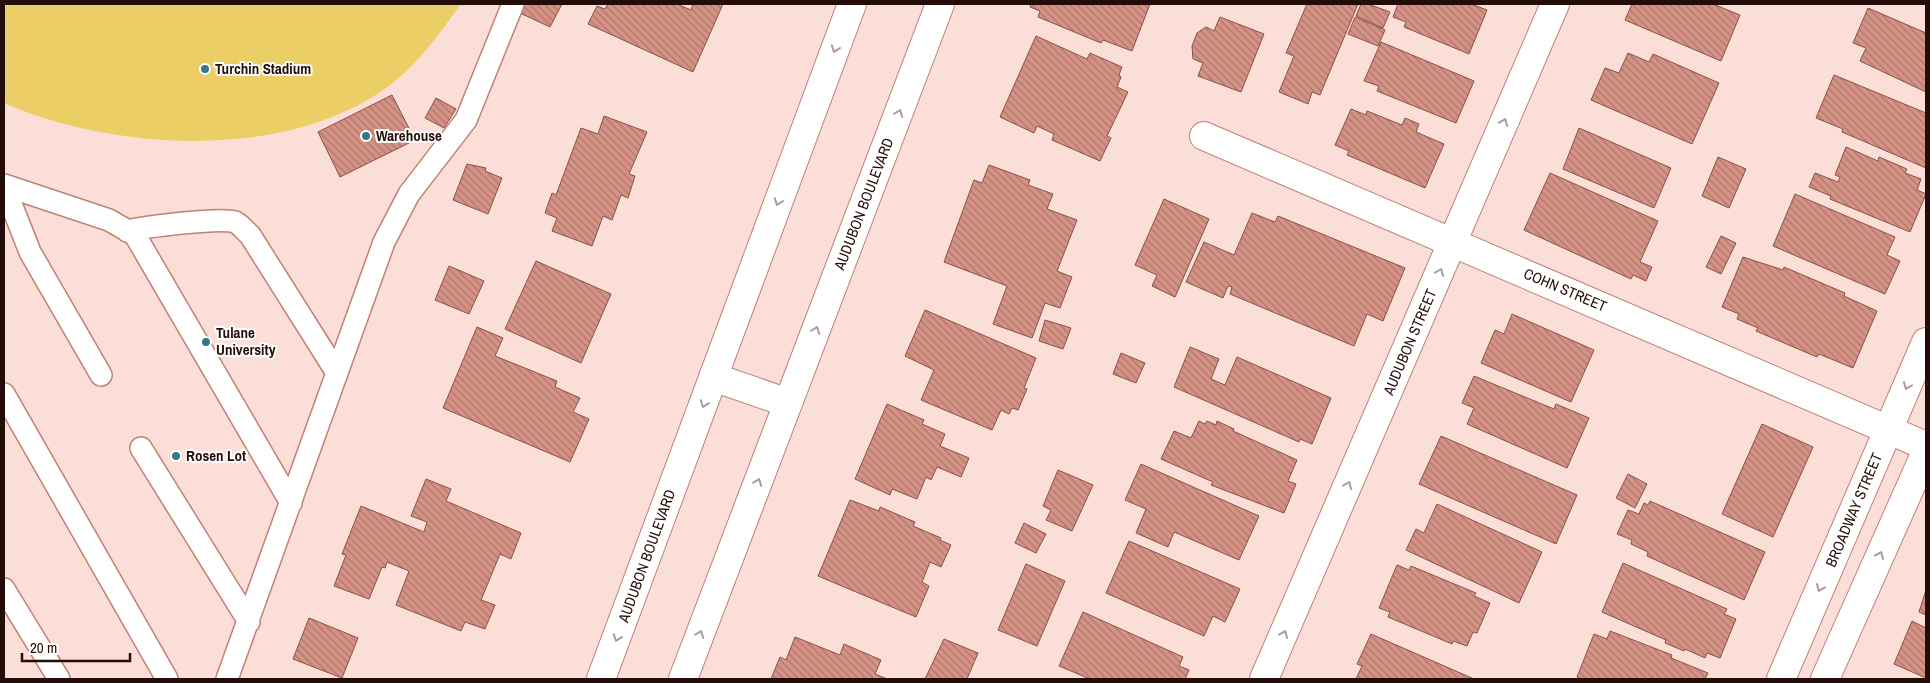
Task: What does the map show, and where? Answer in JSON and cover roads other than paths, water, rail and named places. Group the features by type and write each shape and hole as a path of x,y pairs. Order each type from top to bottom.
{"street":[{"name":"AUDUBON BOULEVARD","path":"601,679 852,4"},
{"name":"AUDUBON BOULEVARD","path":"683,679 940,4"},
{"name":"AUDUBON STREET","path":"1264,679 1555,4"},
{"name":"COHN STREET","path":"1204,136 1453,241 1926,446"},
{"name":"BROADWAY STREET","path":"1781,679 1926,342"},
{"path":"714,377 788,404"},
{"path":"1825,679 1926,452"}],"lane":[{"path":"227,679 384,242 409,194 466,120 513,4"},
{"path":"4,186 109,220 134,235 291,503"},
{"path":"4,186 30,252 101,376"},
{"path":"127,231 144,227 215,221 235,222 250,235 338,373"},
{"path":"4,394 166,679"},
{"path":"141,448 249,622"},
{"path":"4,590 59,679"}],"place":[{"name":"Turchin Stadium","path":"205,69"},
{"name":"Warehouse","path":"366,136"},
{"name":"Tulane University","path":"206,342"},
{"name":"Rosen Lot","path":"176,456"}]}
